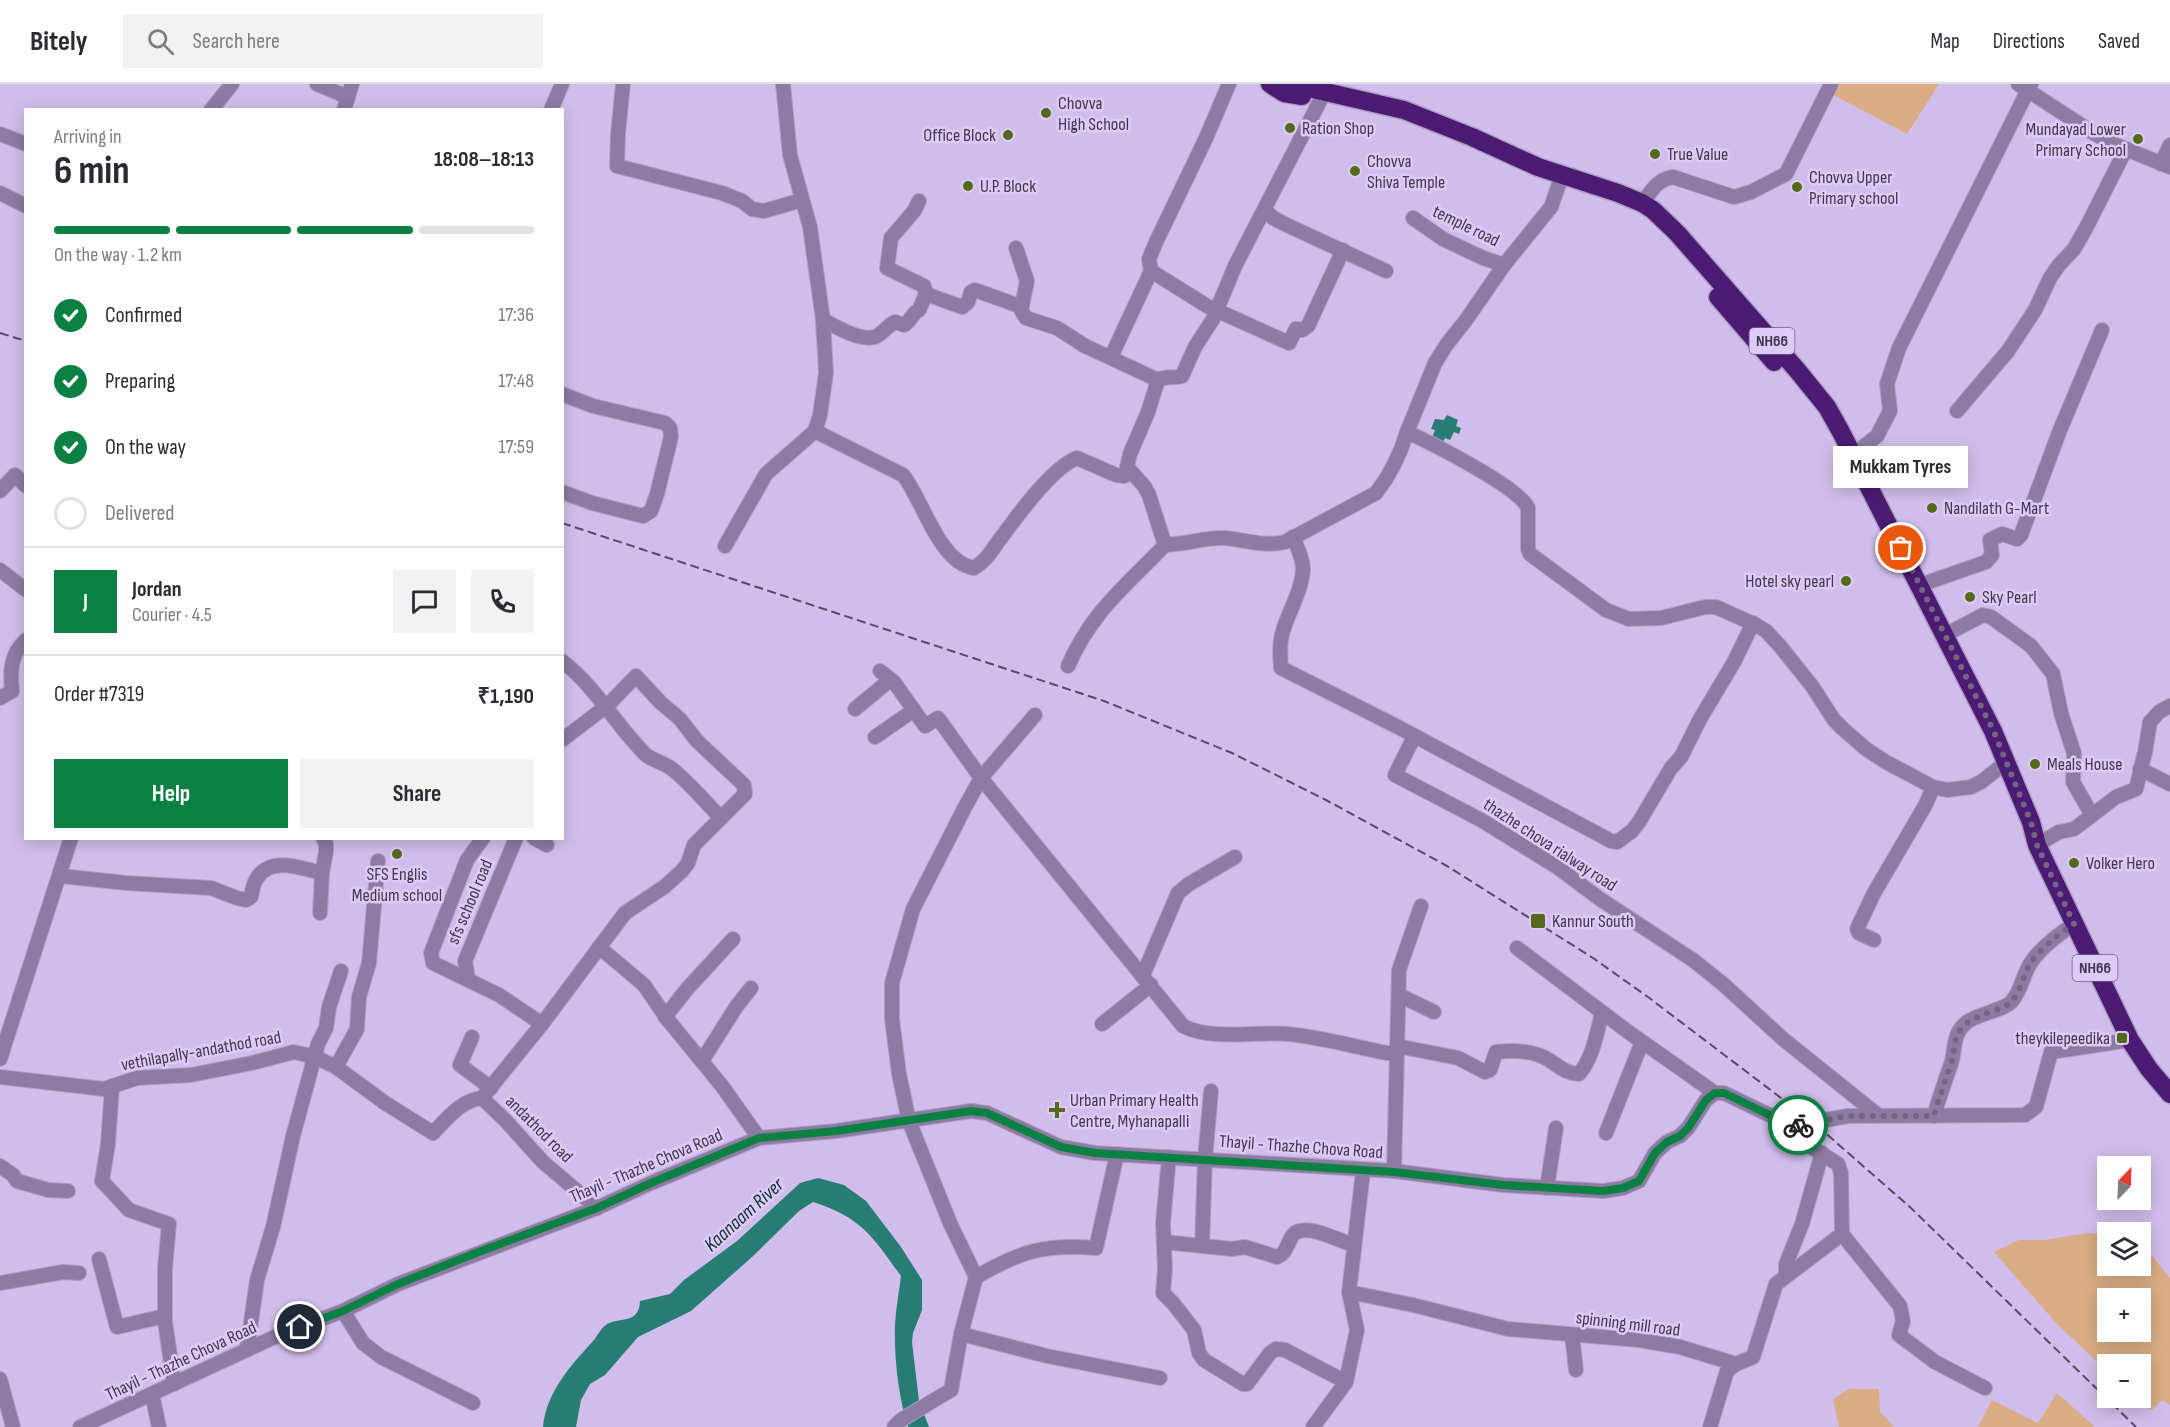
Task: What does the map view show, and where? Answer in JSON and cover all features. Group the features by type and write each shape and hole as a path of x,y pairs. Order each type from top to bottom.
{"highway":[{"path":"1270,84 1284,93 1323,95"},
{"name":"NH66","path":"1291,84 1323,95 1404,110 1472,137 1538,167 1560,180 1618,193 1642,203 1653,210 1677,233 1797,370 1827,407 1920,585 1993,730 2003,766 2031,822 2035,840 2130,1040 2149,1069 2170,1094"},
{"path":"1560,180 1626,206 1653,222 1822,416 1856,475 1877,527 1975,717 2003,766"}],"street":[{"path":"213,108 232,84"},
{"path":"317,84 348,97"},
{"path":"552,108 562,84"},
{"path":"623,84 618,134 618,166 722,193 742,201 752,209 764,212 802,200"},
{"path":"725,546 766,474 815,430 820,415 826,373 823,320 810,227 790,155 783,84"},
{"path":"1111,357 1151,271 1149,259 1156,242 1229,84"},
{"path":"1642,203 1663,179 1673,177 1734,197 1751,192 1786,174 1831,84"},
{"path":"1853,455 1877,436 1890,411 1887,384 1899,348 2026,86 2095,134 2165,165 2170,145"},
{"path":"1165,545 1149,495 1144,486 1130,472 1127,461 1148,412 1158,380 1165,376 1176,378 1182,376 1235,266 1323,95"},
{"path":"0,134 24,143"},
{"path":"1957,411 2008,351 2035,310 2050,278 2086,228 2126,149"},
{"path":"1068,666 1088,627 1131,578 1165,545 1197,539 1224,538 1258,544 1285,542 1376,493 1399,458 1435,363 1504,265 1551,207 1560,180"},
{"path":"0,193 24,205"},
{"path":"823,320 850,333 868,337 877,336 895,322 907,324 914,312 923,304 926,294 924,286 886,268 891,238 914,211 919,201"},
{"path":"1265,210 1272,218 1386,271"},
{"name":"temple road","path":"1413,218 1428,230 1453,244 1504,265"},
{"path":"1016,248 1027,281 1022,307 1026,318 1058,328 1085,346 1158,380"},
{"path":"1151,271 1216,309 1288,343 1296,329 1302,330 1308,326 1343,250"},
{"path":"926,294 962,307 968,302 971,292 975,290 1022,307"},
{"path":"1920,585 1986,562 1992,555 1990,540 2002,534 2017,539 2021,535 2060,430 2102,330"},
{"path":"564,395 593,406 665,423 670,428 671,437 651,512 643,516 592,503 564,493"},
{"path":"815,430 903,475 912,486 929,522 950,554 961,564 974,568 983,563 1055,471 1067,461 1077,458 1116,475 1124,476 1130,472"},
{"path":"1407,432 1507,486 1525,502 1528,508 1530,554 1606,610 1629,619 1639,620 1661,618 1705,607 1716,607 1753,623 1766,631 1780,646 1812,686 1834,720 1854,739 1886,762 1933,787 1947,790 1971,787 1982,782 2003,766"},
{"path":"0,491 20,472"},
{"path":"1293,537 1303,569 1296,600 1282,632 1279,653 1281,668 1587,829 1617,842 1632,831 1639,822 1671,768 1681,757 1753,623"},
{"path":"0,570 24,588"},
{"path":"1945,635 1983,615 1991,617 2031,646 2053,674 2061,713 2074,753 2073,782 2092,814"},
{"path":"0,698 12,692 11,664 18,648 24,642"},
{"path":"564,663 575,671 647,756 663,762 672,769 721,819"},
{"path":"378,861 369,963 359,997 357,1029 336,1067 385,1104 433,1133 464,1104 487,1093 625,913 664,887 682,871 688,863 694,845 745,794 744,785 697,741 680,719 661,703 636,676 606,707 564,738"},
{"path":"855,709 885,676 925,726 938,718 981,778 1183,1026 1190,1030 1223,1034 1288,1034 1397,1050 1425,1050 1458,1058 1485,1072 1490,1070 1496,1052 1512,1050 1528,1052 1551,1060 1558,1068 1570,1074 1579,1074 1584,1069 1602,1013"},
{"path":"2035,840 2074,829 2116,797 2136,789 2150,722 2159,712 2170,706"},
{"path":"875,737 914,710"},
{"path":"897,1424 951,1390 961,1334 976,1277 950,1223 909,1121 899,1074 892,1019 892,983 913,909 981,778 1035,715"},
{"name":"thazhe chova rialway road","path":"1414,737 1395,775 1480,820 1557,867 1600,899 1693,960 1783,1039 1879,1116"},
{"path":"2140,769 2170,784"},
{"path":"1874,940 1859,933 1857,929 1874,892 1933,787"},
{"path":"0,1059 61,876 70,840"},
{"path":"320,913 322,873 327,844 324,840"},
{"path":"481,840 466,860 431,953 433,963 499,995 542,1024"},
{"name":"sfs school road","path":"468,979 465,961 515,840"},
{"path":"538,840 547,845"},
{"path":"1102,1024 1147,980 1178,893 1235,857"},
{"path":"61,876 211,888 246,900 250,897 257,878 263,872 279,864 322,873"},
{"path":"1394,1172 1399,970 1421,906"},
{"path":"1934,1116 1944,1079 1952,1061 1957,1033 1966,1023 1985,1012 2012,1003 2030,964 2055,938 2074,924"},
{"path":"665,1017 687,989 733,939"},
{"path":"599,947 644,985 665,1017 702,1061 759,1138"},
{"path":"1517,948 1602,1013 1715,1093 1724,1093 1792,1126 1848,1116 2025,1115 2036,1107 2051,1052 2130,1040"},
{"path":"247,1350 257,1280 273,1227 318,1044 326,1028 329,1007 341,971"},
{"path":"702,1061 736,1007 751,988"},
{"path":"1399,994 1434,1012"},
{"name":"andathod road","path":"472,1036 460,1065 487,1093 505,1120 543,1162 597,1208"},
{"path":"1606,1133 1642,1042"},
{"name":"vethilapally-andathod road","path":"0,1077 104,1089 136,1078 191,1075 294,1052 315,1057 336,1067"},
{"path":"112,1086 108,1144 102,1181 129,1210 168,1224 165,1316 174,1384"},
{"path":"1202,1246 1205,1159 1211,1091"},
{"name":"Thayil - Thazhe Chova Road","path":"80,1427 247,1350 343,1311 398,1284 597,1208 759,1138 836,1131 971,1111 987,1113 1061,1147 1095,1153 1394,1172 1503,1185 1603,1191 1623,1188 1639,1181 1655,1153 1688,1128 1706,1100 1715,1093"},
{"path":"1792,1126 1790,1132 1838,1164 1842,1234 1900,1306 1903,1321 1899,1335 1935,1362 1986,1388"},
{"path":"1547,1188 1556,1128"},
{"path":"1789,1273 1786,1274 1786,1264 1802,1224 1822,1153"},
{"path":"976,1277 1029,1251 1071,1246 1096,1248 1117,1154"},
{"path":"1169,1157 1163,1223 1163,1293 1194,1330 1199,1353 1204,1359 1243,1384 1247,1384 1270,1353 1276,1349 1285,1350 1346,1382"},
{"path":"0,1166 17,1181 48,1190 68,1191"},
{"path":"1313,1427 1346,1382 1358,1330 1349,1292 1363,1171"},
{"path":"1164,1242 1232,1250 1245,1246 1277,1257 1287,1248 1296,1231 1305,1228 1353,1245"},
{"path":"1710,1427 1727,1371 1736,1364 1753,1357 1776,1284 1842,1234"},
{"path":"99,1259 117,1327 165,1316"},
{"path":"0,1283 63,1272 79,1274"},
{"name":"spinning mill road","path":"1349,1292 1413,1305 1508,1329 1639,1340 1680,1347 1736,1364"},
{"path":"343,1311 363,1342 381,1357 472,1403"},
{"path":"961,1334 1047,1356 1160,1378"},
{"path":"1572,1335 1576,1370"},
{"path":"0,1379 13,1427"},
{"path":"152,1394 159,1427"}],"shaded area":[{"path":"1834,84 1939,84 1907,134 1830,93"},
{"path":"1447,415 1458,420 1456,426 1461,428 1459,434 1454,432 1450,440 1445,438 1443,442 1432,438 1435,430 1431,429 1435,419 1444,420"},
{"path":"818,1178 844,1185 866,1201 901,1247 922,1280 922,1310 912,1342 919,1401 929,1427 908,1427 897,1376 895,1318 901,1276 874,1239 855,1222 843,1214 813,1202 799,1211 752,1257 691,1311 638,1337 605,1375 590,1384 581,1400 576,1427 543,1427 549,1402 561,1379 604,1326 632,1317 639,1309 640,1301 670,1294 684,1280 737,1241 800,1183"},
{"path":"2088,1233 2097,1234 2097,1276 2151,1276 2151,1255 2170,1278 2170,1405 2162,1400 2152,1410 2147,1408 2151,1408 2151,1354 2097,1354 2097,1362 2057,1324 1994,1252 2019,1240 2044,1240"},
{"path":"1849,1389 1879,1389 1880,1412 1894,1427 1839,1427 1833,1399"},
{"path":"2057,1393 2095,1427 1978,1427 1992,1400 2038,1423"}],"railway":[{"path":"0,333 24,340"},
{"path":"564,524 1104,701 1232,753 1326,800 1447,866 1593,958 1814,1123 1911,1208 2136,1427"}],"way so far":[{"path":"1798,1125 1848,1116 1934,1116 1944,1079 1952,1061 1957,1033 1966,1023 1985,1012 2012,1003 2030,964 2055,938 2074,924 2037,845 2031,822 1993,730 1901,548"}],"place":[{"name":"Chovva High School","path":"1046,113"},
{"name":"Ration Shop","path":"1290,128"},
{"name":"Office Block","path":"1008,135"},
{"name":"Mundayad Lower Primary School","path":"2138,139"},
{"name":"True Value","path":"1655,154"},
{"name":"Chovva Shiva Temple","path":"1355,171"},
{"name":"U.P. Block","path":"968,186"},
{"name":"Chovva Upper Primary school","path":"1797,187"},
{"name":"Nandilath G-Mart","path":"1932,508"},
{"name":"Mukkam Tyres","path":"1901,548"},
{"name":"Hotel sky pearl","path":"1846,581"},
{"name":"Sky Pearl","path":"1970,597"},
{"name":"Meals House","path":"2035,764"},
{"name":"SFS Englis Medium school","path":"397,854"},
{"name":"Volker Hero","path":"2074,863"},
{"name":"Kannur South","path":"1538,921"},
{"name":"theykilepeedika","path":"2122,1038"},
{"name":"Urban Primary Health Centre, Myhanapalli","path":"1057,1110"}],"route":[{"path":"300,1327 343,1311 398,1284 597,1208 759,1138 836,1131 971,1111 987,1113 1061,1147 1095,1153 1394,1172 1503,1185 1603,1191 1623,1188 1639,1181 1655,1153 1688,1128 1706,1100 1715,1093 1724,1093 1792,1126 1798,1125"}],"water label":[{"name":"Kaanaam River","path":"744,1215"}]}
